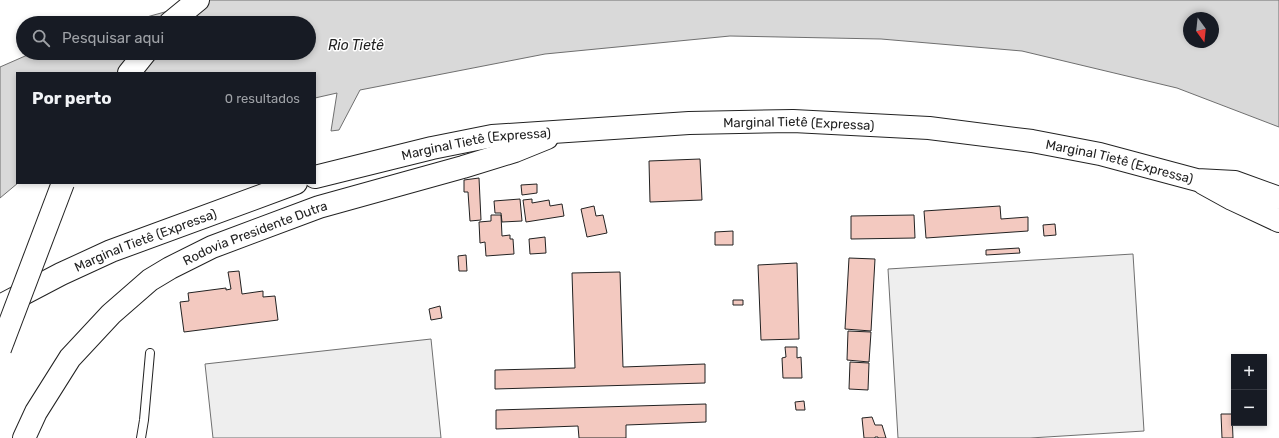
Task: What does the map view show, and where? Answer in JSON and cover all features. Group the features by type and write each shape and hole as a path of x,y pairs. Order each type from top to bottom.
{"highway":[{"path":"179,16 198,0"},
{"path":"130,72 139,60"},
{"name":"Marginal Tietê (Expressa)","path":"316,177 432,148 492,136 689,123 793,121 929,128 1032,141 1093,152 1158,168 1197,180 1235,182 1279,198"},
{"name":"Rodovia Presidente Dutra","path":"24,438 36,412 70,358 111,314 150,280 170,268 212,247 319,207 507,154 559,132"},
{"path":"1197,180 1232,199 1279,221"},
{"path":"0,349 63,184"},
{"name":"Marginal Tietê (Expressa)","path":"0,306 61,274 112,251 293,184"}],"lane":[{"path":"141,438 150,353"}],"shaded area":[{"path":"1133,254 1144,431 1030,438 898,438 888,269"},
{"path":"431,339 441,438 213,438 205,364"}],"water":[{"name":"Rio Tietê","path":"208,0 1279,0 1279,127 1177,88 1022,51 881,39 730,36 545,54 360,90 339,130 331,131 337,93 316,98 316,72 16,72 17,184 0,198 0,67 16,60 316,60 316,16 150,16"}],"building":[{"path":"700,159 702,200 650,202 649,161"},
{"path":"479,178 481,220 470,221 468,192 464,192 464,180"},
{"path":"537,184 537,193 522,195 521,185"},
{"path":"520,199 522,221 502,222 501,213 495,213 494,201"},
{"path":"532,199 532,203 549,200 550,206 562,204 564,216 526,222 523,200"},
{"path":"594,206 596,216 603,215 607,233 587,237 581,209"},
{"path":"1000,206 1001,219 1028,217 1028,231 926,238 924,211"},
{"path":"491,215 501,215 502,236 510,235 510,239 513,239 514,254 486,256 485,242 480,243 479,222 491,221"},
{"path":"914,215 915,238 851,239 851,216"},
{"path":"1055,224 1056,235 1044,236 1043,225"},
{"path":"733,231 733,245 715,245 715,232"},
{"path":"545,237 546,253 530,254 529,239"},
{"path":"1019,248 1020,253 986,255 986,250"},
{"path":"466,255 467,271 459,271 458,256"},
{"path":"849,258 875,259 871,331 845,329"},
{"path":"797,263 799,339 761,340 758,265"},
{"path":"239,271 242,294 263,291 263,297 275,296 278,320 184,332 180,302 189,301 188,293 226,288 226,290 231,289 228,272"},
{"path":"620,272 623,367 705,364 705,383 495,389 495,370 575,368 572,273"},
{"path":"733,300 743,300 743,305 733,305"},
{"path":"440,306 442,318 431,320 429,309"},
{"path":"848,331 871,332 869,362 847,360"},
{"path":"785,347 797,347 797,358 801,357 802,378 783,378 782,358 786,357"},
{"path":"850,362 869,363 868,390 849,389"},
{"path":"804,401 805,410 796,410 795,402"},
{"path":"706,404 706,422 626,425 626,438 579,438 578,426 496,429 496,410"},
{"path":"1221,414 1231,414 1233,438 1222,438"},
{"path":"872,417 875,425 882,425 886,438 864,438 862,418"}]}
